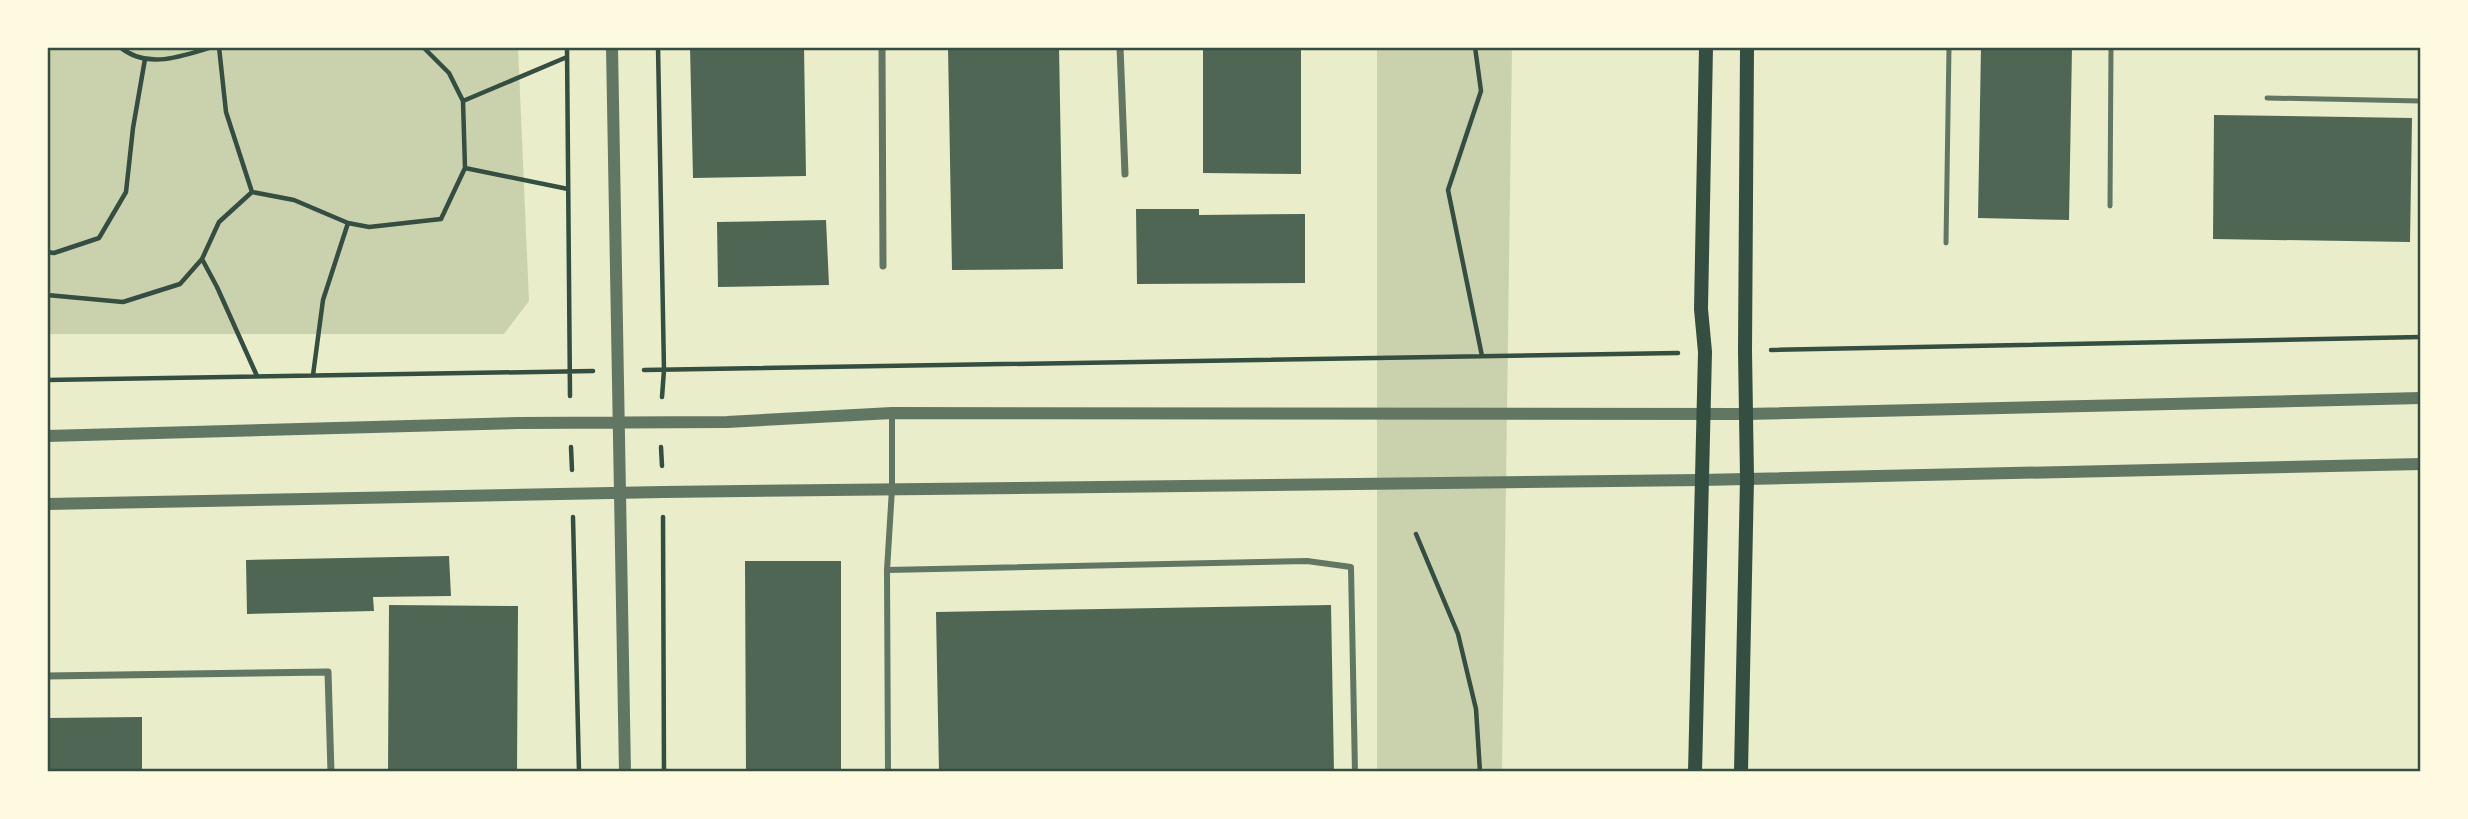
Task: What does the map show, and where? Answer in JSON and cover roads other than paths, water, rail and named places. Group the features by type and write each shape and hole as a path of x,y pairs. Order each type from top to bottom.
{"main road":[{"path":"1695,772 1705,352 1701,309 1706,47"},
{"path":"1741,772 1747,478 1747,47"}],"street":[{"path":"612,47 625,772"},
{"path":"882,47 883,266"},
{"path":"1120,47 1125,174"},
{"path":"47,436 617,422 727,422 892,413 1747,414 2421,398"},
{"path":"888,772 887,570 892,489 892,413"},
{"path":"47,504 892,489 1701,480 2421,464"},
{"path":"887,570 1307,561 1351,567 1355,772"},
{"path":"47,676 328,672 331,772"}],"lane":[{"path":"1946,243 1949,47"},
{"path":"2110,206 2111,47"},
{"path":"2267,98 2421,100"}]}
